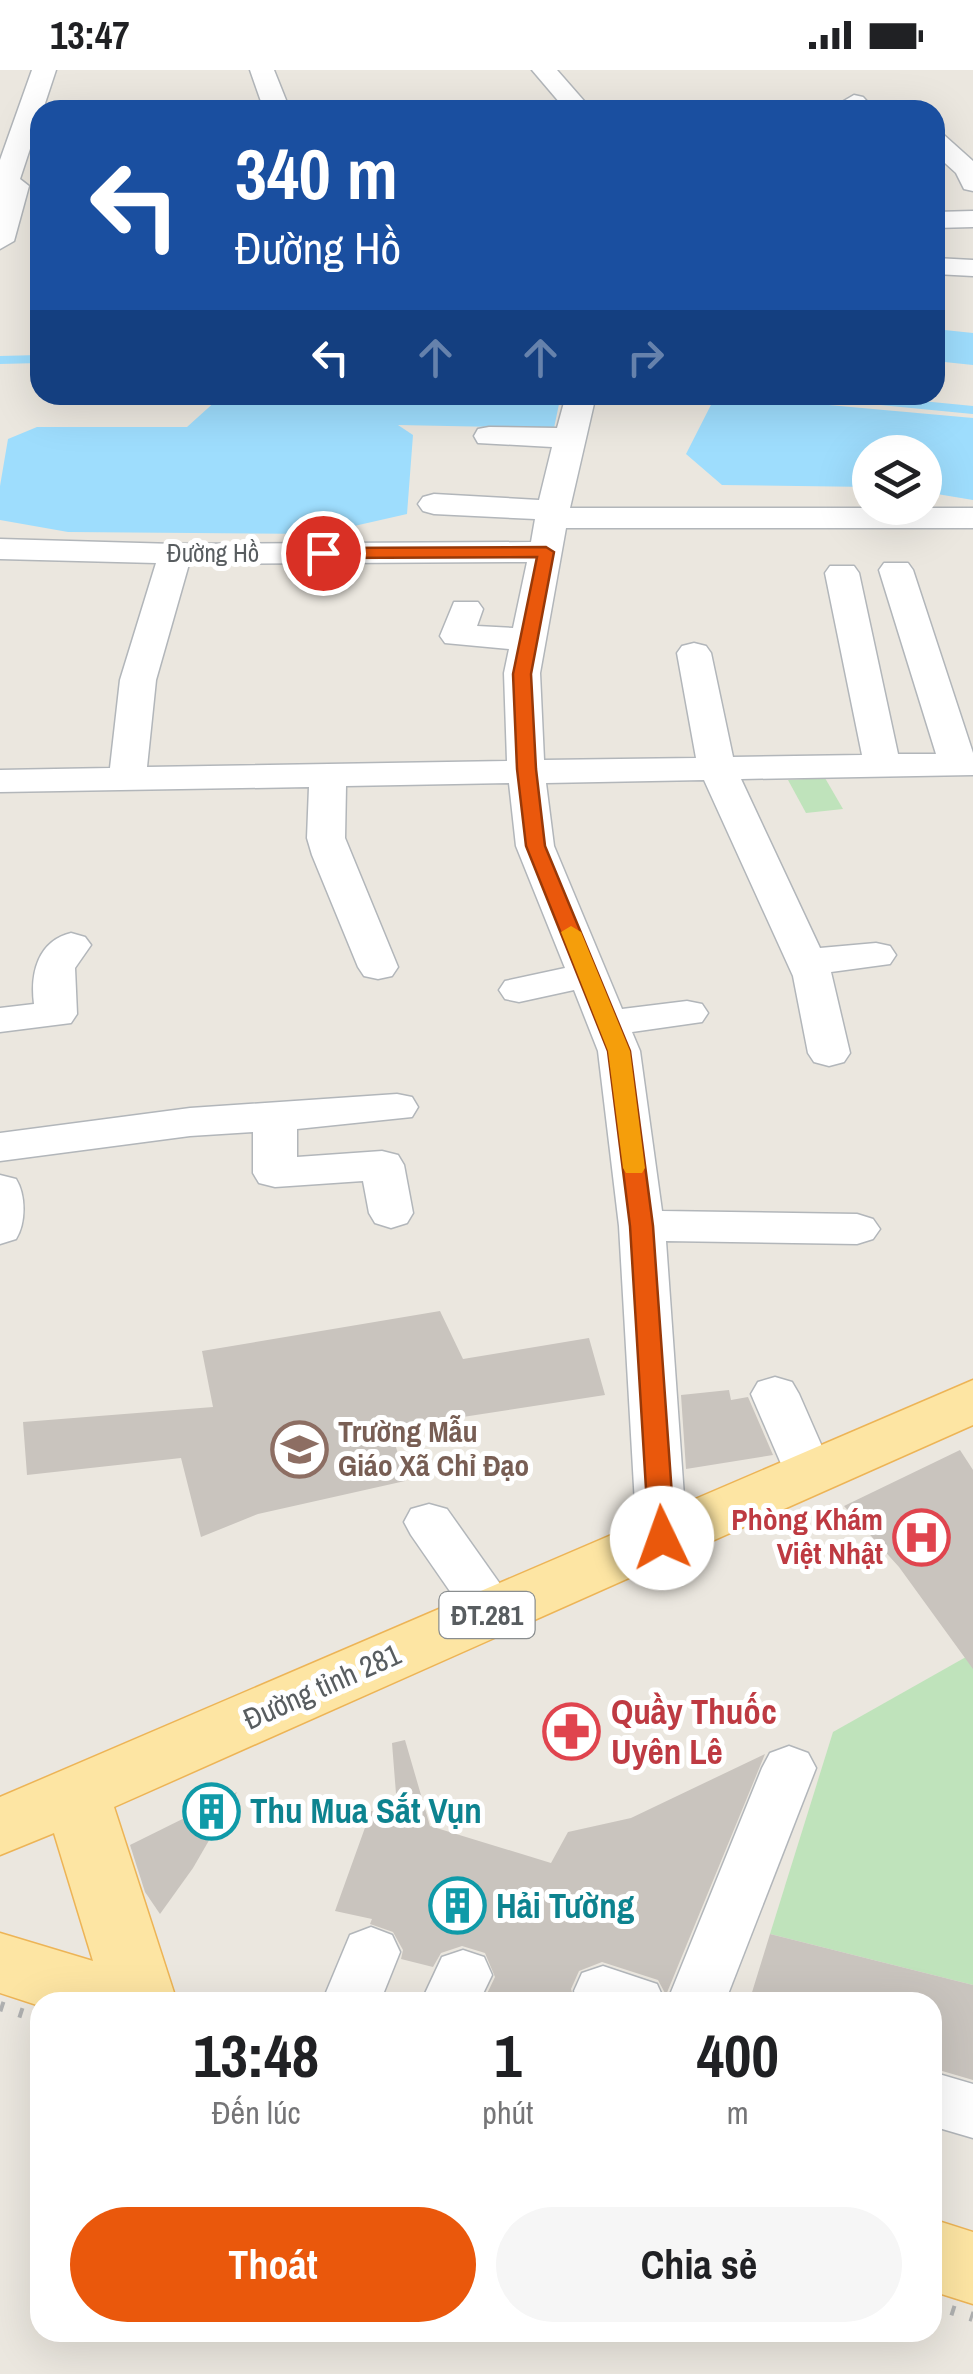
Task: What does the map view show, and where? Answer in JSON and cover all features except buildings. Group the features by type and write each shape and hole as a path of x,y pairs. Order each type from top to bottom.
{"main road":[{"name":"Đường tỉnh 281","path":"0,1827 973,1401"},
{"path":"76,1794 138,1992"},
{"path":"0,1963 94,1992"},
{"path":"942,2258 973,2268"}],"street":[{"path":"36,100 44,70"},
{"path":"262,70 273,100"},
{"path":"544,70 571,100"},
{"path":"0,241 30,126"},
{"path":"945,138 973,183"},
{"path":"945,220 973,219"},
{"path":"945,267 973,268"},
{"path":"579,405 552,514 522,674 526,769 536,846 619,1051 642,1226 662,1538"},
{"path":"489,436 571,438"},
{"path":"434,504 552,514 973,518"},
{"name":"Đường Hồ","path":"0,550 175,554 546,552"},
{"path":"127,778 138,680 175,554"},
{"path":"0,781 965,764 896,570"},
{"path":"842,573 882,765"},
{"path":"466,609 457,636 528,640"},
{"path":"694,654 716,766 813,976 830,1054"},
{"path":"328,773 326,838 330,855 378,967"},
{"path":"0,1020 56,1014 52,979 56,958 71,945"},
{"path":"806,962 876,955"},
{"path":"519,990 588,975"},
{"path":"608,1023 686,1012"},
{"path":"0,1147 190,1122 397,1107"},
{"path":"276,1117 275,1173 382,1165 391,1213"},
{"path":"0,1189 0,1229"},
{"path":"642,1226 856,1229"},
{"path":"775,1394 809,1474"},
{"path":"429,1522 492,1612"},
{"path":"700,1992 789,1768"},
{"path":"942,2102 973,2111"}],"green space":[{"path":"825,778 843,809 806,813 788,780"},
{"path":"973,1653 973,1985 770,1934 833,1732"}],"water":[{"path":"945,330 973,333 973,365 945,362"},
{"path":"211,405 559,405 554,428 398,425 413,435 407,514 319,534 68,532 0,520 0,486 8,439 37,427 187,427"},
{"path":"711,405 828,405 973,418 973,500 942,495 942,435 852,435 852,487 722,485 686,454"}],"waterway":[{"path":"0,360 30,359"},
{"path":"922,405 973,410"}],"railway":[{"path":"0,2006 30,2016"},
{"path":"942,2307 973,2317"}],"slow traffic":[{"path":"571,932 619,1051 634,1168"}],"place":[{"name":"Trường Mẫu Giáo Xã Chỉ Đạo","path":"299,1449"},
{"name":"Phòng Khám Việt Nhật","path":"922,1537"},
{"name":"Quầy Thuốc Uyên Lê","path":"572,1732"},
{"name":"Thu Mua Sắt Vụn","path":"211,1811"},
{"name":"Hải Tường","path":"457,1906"}],"route":[{"path":"323,553 546,552 522,674 526,769 536,846 619,1051 642,1226 662,1538"}]}
